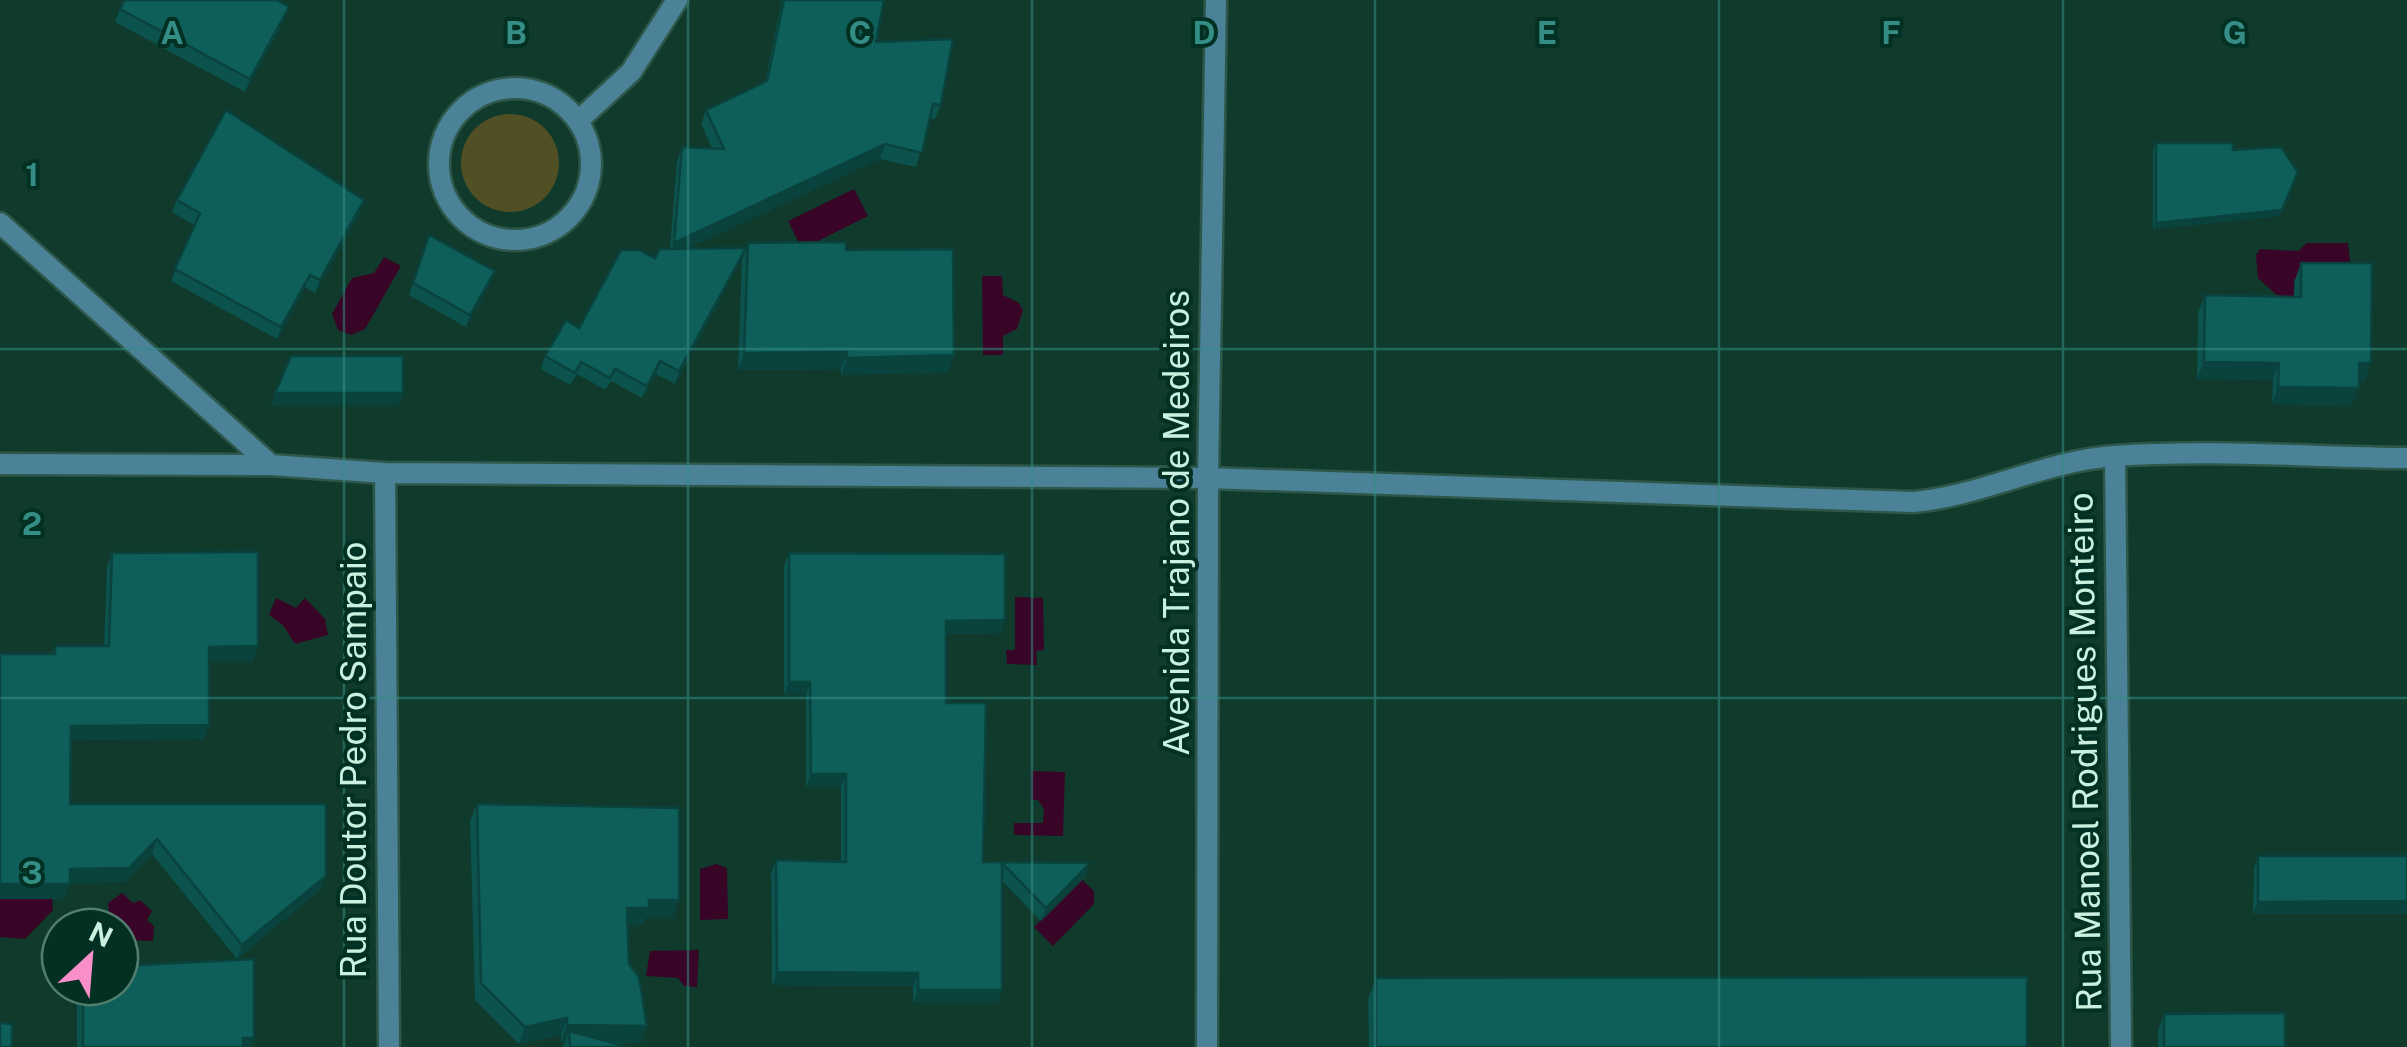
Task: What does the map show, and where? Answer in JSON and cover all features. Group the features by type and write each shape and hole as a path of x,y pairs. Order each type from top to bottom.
{"street":[{"path":"578,121 631,72 677,0"},
{"name":"Avenida Trajano de Medeiros","path":"1207,1047 1208,478 1216,0"},
{"path":"514,87 539,91 561,103 578,121 589,144 591,169 586,194 572,215 553,230 530,239 492,235 460,216 446,196 439,172 440,146 450,123 467,104 489,92 514,87"},
{"path":"0,224 270,464"},
{"path":"0,464 270,464 385,474 1208,478 1913,502 1946,499 2046,466 2114,456 2407,458"},
{"name":"Rua Manoel Rodrigues Monteiro","path":"2114,456 2120,1047"},
{"name":"Rua Doutor Pedro Sampaio","path":"385,474 389,1047"}],"shaded area":[{"path":"510,114 529,118 545,128 555,144 559,163 555,182 545,198 529,208 510,212 491,208 475,198 465,182 461,163 465,144 475,128 491,118"},
{"path":"854,189 868,216 802,249 788,221"},
{"path":"2307,243 2348,243 2352,279 2294,279 2294,319 2281,299 2258,278 2256,255 2260,249 2298,251"},
{"path":"384,257 401,266 365,329 351,335 338,330 332,314 352,278 374,273"},
{"path":"982,276 1002,276 1003,295 1019,303 1023,310 1017,329 1003,336 1003,355 983,355"},
{"path":"1015,597 1043,598 1044,650 1036,651 1037,665 1007,664 1006,650 1015,650"},
{"path":"276,598 296,608 305,598 325,619 328,635 295,644 283,625 269,615"},
{"path":"1031,771 1065,772 1063,836 1014,835 1014,823 1043,823 1044,809 1038,800 1031,800"},
{"path":"716,864 727,868 728,919 700,920 700,869"},
{"path":"1081,879 1094,891 1094,904 1053,946 1034,927"},
{"path":"122,893 133,903 140,900 152,911 147,920 154,926 153,941 140,941 140,907 108,907 108,903"},
{"path":"52,896 53,907 40,907 40,923 25,939 0,937 0,897"},
{"path":"699,950 697,987 684,986 678,978 646,976 650,951"}],"building":[{"path":"125,0 277,0 289,7 250,79 120,9"},
{"path":"784,0 884,0 876,42 953,39 941,105 933,104 922,153 885,144 674,243 682,147 724,149 706,110 767,81"},
{"path":"226,110 364,200 320,280 310,275 281,327 175,269 200,213 177,200"},
{"path":"2156,143 2233,143 2233,150 2281,147 2298,172 2282,210 2156,223"},
{"path":"429,235 495,271 470,315 413,283"},
{"path":"846,242 846,250 953,249 954,355 847,358 847,352 744,353 748,243"},
{"path":"746,248 679,371 660,361 647,386 615,369 610,378 581,362 575,373 545,356 566,320 579,328 621,250 639,250 655,258 660,249"},
{"path":"2301,263 2372,263 2371,363 2359,363 2359,388 2278,387 2279,363 2204,362 2205,295 2301,297"},
{"path":"291,356 403,356 403,393 275,393"},
{"path":"258,552 258,646 209,647 209,725 71,726 70,804 326,804 326,876 242,945 157,839 129,868 70,869 70,884 0,884 0,654 55,654 55,646 109,646 112,553"},
{"path":"789,553 1005,554 1005,620 946,621 946,703 986,703 983,862 1090,863 1046,908 1002,863 1002,990 918,990 918,973 777,972 776,860 846,862 846,774 811,774 810,682 789,682"},
{"path":"477,804 679,808 679,900 649,900 649,908 627,908 629,964 639,977 647,1026 567,1025 567,1018 525,1027 481,983"},
{"path":"2258,856 2407,856 2407,901 2258,902"},
{"path":"254,959 254,1038 243,1038 243,1047 83,1047 83,1007 140,1007 140,965"},
{"path":"2027,977 2027,1047 1376,1047 1376,978"},
{"path":"2285,1013 2285,1047 2164,1047 2164,1014"},
{"path":"0,1023 12,1024 12,1047 0,1047"},
{"path":"569,1031 628,1047 570,1047"}]}
